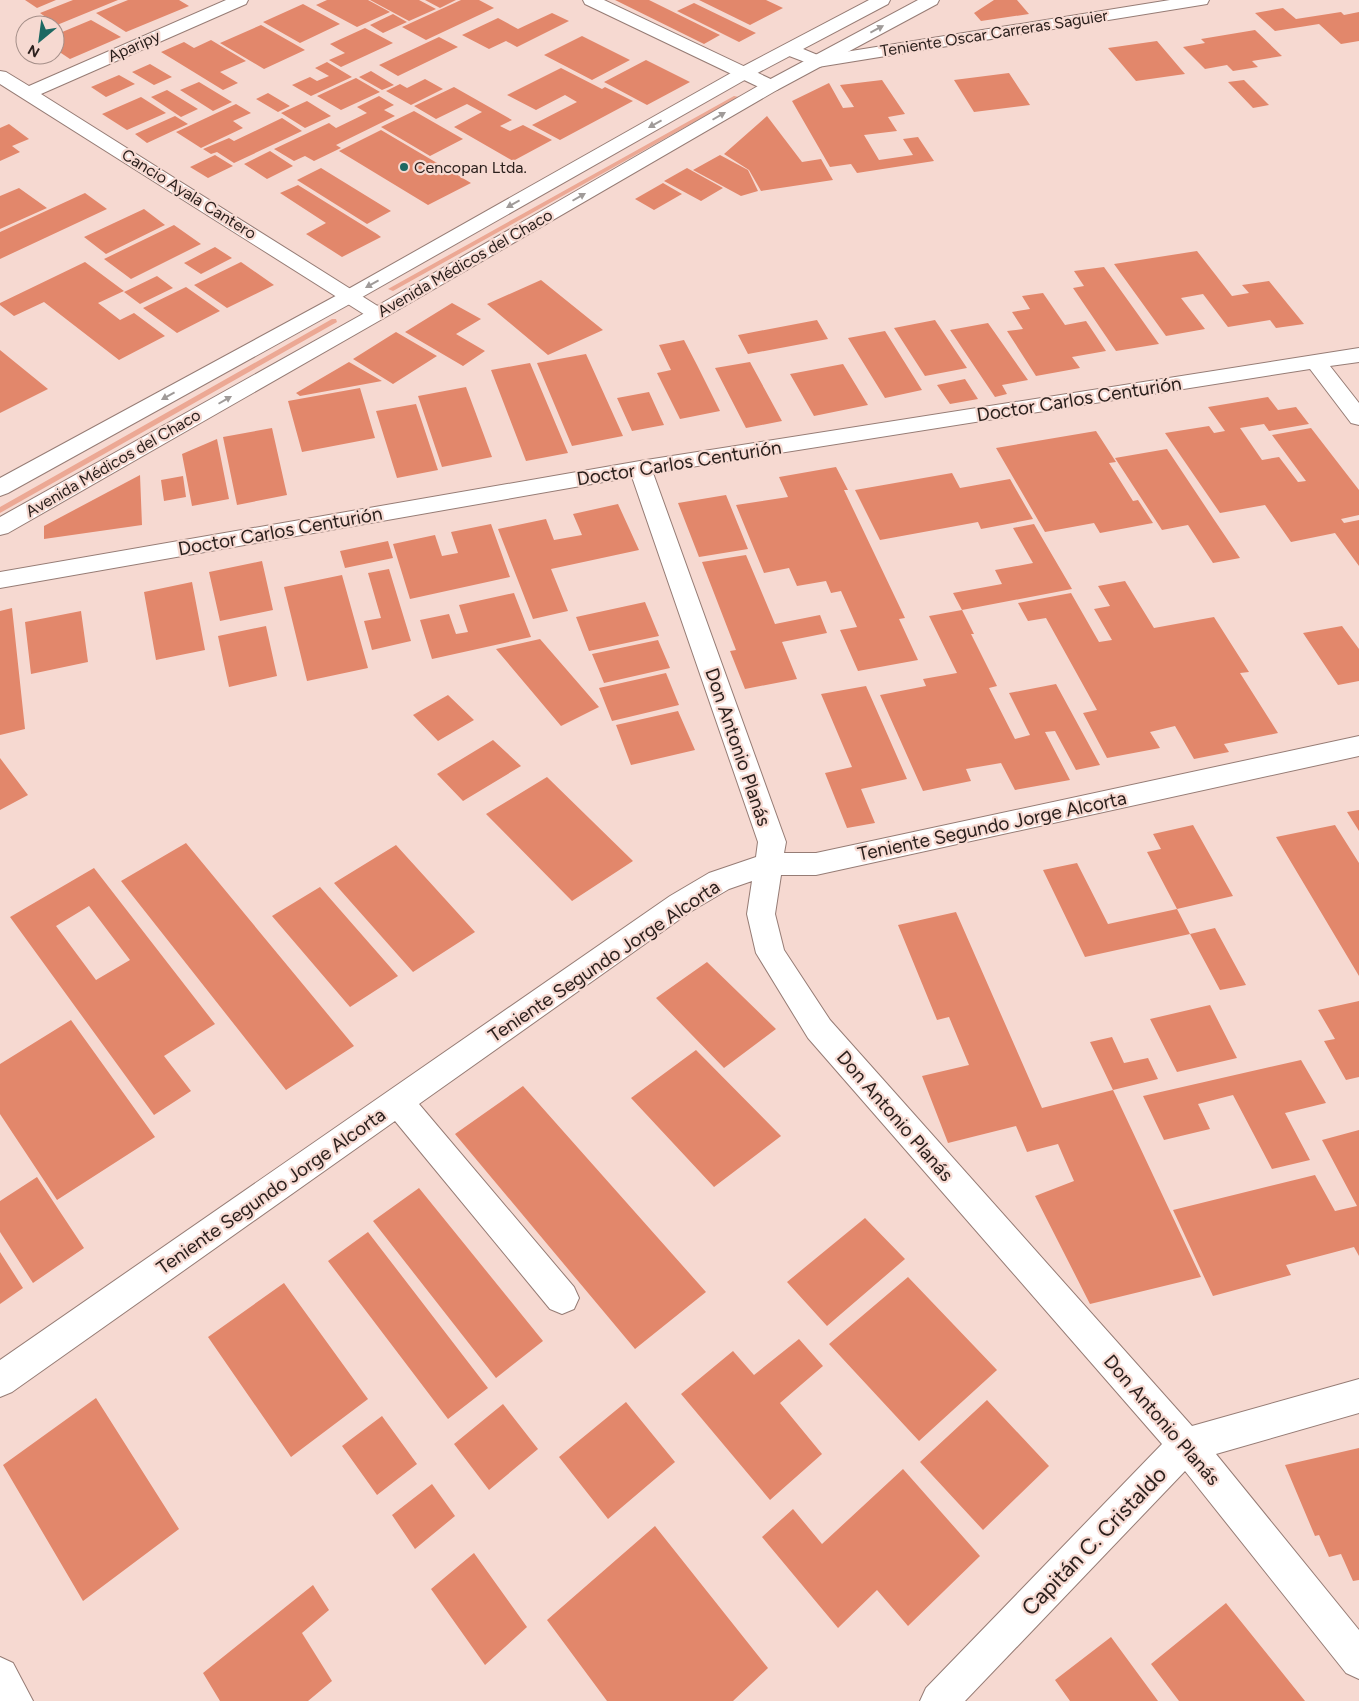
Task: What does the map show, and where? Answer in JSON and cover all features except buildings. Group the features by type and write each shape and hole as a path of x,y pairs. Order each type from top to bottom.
{"street":[{"name":"Aparipy","path":"28,93 240,0"},
{"path":"591,0 771,86"},
{"name":"Avenida Médicos del Chaco","path":"0,488 350,296 744,73 882,0"},
{"name":"Avenida Médicos del Chaco","path":"0,527 377,314 771,86 931,0"},
{"name":"Teniente Oscar Carreras Saguier","path":"818,62 1201,0"},
{"path":"790,50 818,62"},
{"name":"Cancio Ayala Cantero","path":"0,76 377,314"},
{"name":"Doctor Carlos Centurión","path":"0,580 640,468 1359,355"},
{"path":"1316,362 1359,418"},
{"name":"Don Antonio Planás","path":"640,468 772,842 767,864 761,914 770,953 819,1030 1186,1445 1359,1660"},
{"name":"Teniente Segundo Jorge Alcorta","path":"0,1380 680,904 719,881 767,864 816,864 1359,746"},
{"path":"398,1102 562,1298"},
{"path":"1186,1445 1359,1396"},
{"name":"Capitán C. Cristaldo","path":"939,1701 1186,1445"},
{"path":"0,1676 14,1701"}],"shaded area":[{"path":"734,96 739,97 393,291 388,289"},
{"path":"332,319 336,319 337,322 0,513 0,507"}],"place":[{"name":"Cencopan Ltda.","path":"404,167"}]}
